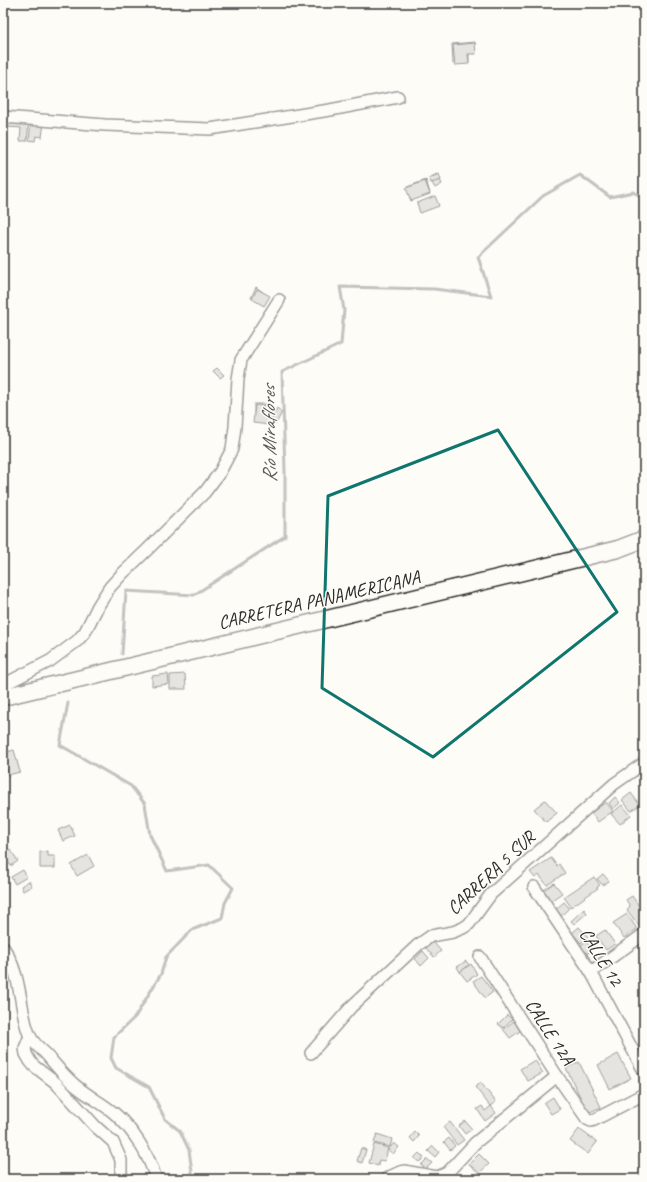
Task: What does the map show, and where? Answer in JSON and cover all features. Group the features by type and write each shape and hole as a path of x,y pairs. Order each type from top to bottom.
{"highway":[{"name":"CARRETERA PANAMERICANA","path":"3,696 618,549 644,539"}],"street":[{"path":"3,117 105,126 210,129 330,110 398,97"},
{"path":"3,685 50,661 81,636 85,632 98,606 110,587 205,492 220,472 232,449 241,360 279,300"},
{"name":"CARRERA 5 SUR","path":"310,1053 352,1006 418,945 431,936 453,932 469,924 491,894 614,784 644,763"},
{"name":"CALLE 12","path":"534,887 591,972 644,1071"},
{"path":"591,972 644,934"},
{"path":"3,947 16,974 30,1036 66,1077 123,1121 146,1156 153,1169 156,1179"},
{"name":"CALLE 12A","path":"480,957 557,1076 587,1119 591,1121 594,1120 644,1094"},
{"path":"30,1036 25,1048 30,1061 34,1066 56,1083 95,1126 113,1142 121,1160 121,1179"},
{"path":"386,1178 404,1171 436,1177 442,1176 447,1173 475,1143 557,1076"}],"highlighted area":[{"path":"498,430 617,612 433,757 322,688 328,496"}],"building":[{"path":"475,42 475,53 469,53 469,63 453,64 452,44"},
{"path":"475,43 476,54 468,54 469,64 455,65 453,45"},
{"path":"3,119 29,122 27,141 20,141 21,128 7,127 6,140 3,140"},
{"path":"31,122 44,123 42,137 36,136 35,141 29,140"},
{"path":"437,174 442,184 435,188 429,178"},
{"path":"439,174 441,180 431,183 429,178"},
{"path":"426,180 430,193 411,200 407,187"},
{"path":"425,181 430,194 411,201 406,188"},
{"path":"435,196 439,206 420,213 417,203"},
{"path":"256,287 268,296 263,305 251,298"},
{"path":"257,289 270,296 264,306 252,299"},
{"path":"217,368 224,375 220,378 213,371"},
{"path":"254,404 269,404 269,418 254,418"},
{"path":"255,405 269,406 270,425 253,423"},
{"path":"277,408 282,412 276,424 271,421"},
{"path":"168,674 169,684 152,686 152,676"},
{"path":"185,674 186,689 170,689 170,675"},
{"path":"14,750 20,772 8,775 3,753"},
{"path":"631,793 640,805 631,811 622,800"},
{"path":"615,797 620,803 613,809 609,803"},
{"path":"545,800 557,813 546,822 534,809"},
{"path":"606,802 613,811 598,822 591,813"},
{"path":"622,805 631,815 620,824 611,814"},
{"path":"70,825 75,836 63,841 58,830"},
{"path":"10,849 18,861 11,866 3,855"},
{"path":"48,851 48,856 55,856 55,868 40,868 40,852"},
{"path":"88,855 94,866 77,876 71,865"},
{"path":"551,858 557,866 559,864 565,873 547,885 539,875 535,878 530,872"},
{"path":"23,870 27,877 15,884 11,877"},
{"path":"603,874 609,881 603,885 597,879"},
{"path":"594,877 600,885 597,887 598,888 571,907 564,897"},
{"path":"29,881 32,886 23,891 21,886"},
{"path":"554,883 562,893 549,902 542,891"},
{"path":"632,896 644,913 644,923 639,926 627,910 630,906 626,900"},
{"path":"564,902 569,908 561,916 555,910"},
{"path":"584,909 587,913 574,924 571,921"},
{"path":"627,914 637,929 624,938 613,923"},
{"path":"579,927 588,937 581,943 572,933"},
{"path":"605,930 615,944 606,950 596,936"},
{"path":"586,941 592,950 584,956 578,947"},
{"path":"433,942 441,951 434,957 426,948"},
{"path":"423,951 429,958 421,966 415,959"},
{"path":"466,961 469,965 460,972 457,967"},
{"path":"471,964 477,974 467,981 460,972"},
{"path":"481,976 493,992 485,998 473,981"},
{"path":"507,1015 512,1019 503,1028 498,1024"},
{"path":"514,1021 520,1031 510,1038 503,1029"},
{"path":"618,1054 631,1078 610,1089 598,1065"},
{"path":"535,1060 543,1073 528,1081 520,1069"},
{"path":"579,1062 601,1107 588,1113 566,1068"},
{"path":"481,1083 496,1102 490,1106 475,1087"},
{"path":"553,1097 560,1109 551,1114 544,1103"},
{"path":"482,1106 485,1111 491,1106 496,1113 485,1121 477,1109"},
{"path":"465,1121 472,1129 465,1134 459,1126"},
{"path":"450,1122 464,1140 457,1145 443,1127"},
{"path":"579,1129 597,1142 588,1154 570,1141"},
{"path":"415,1132 419,1136 414,1142 410,1138"},
{"path":"377,1134 392,1139 390,1147 374,1143"},
{"path":"449,1138 455,1146 450,1150 444,1142"},
{"path":"394,1143 399,1147 393,1154 388,1150"},
{"path":"374,1144 388,1148 385,1161 379,1160 378,1166 369,1163"},
{"path":"433,1146 439,1152 435,1157 428,1151"},
{"path":"361,1148 366,1150 362,1163 357,1161"},
{"path":"419,1153 424,1158 419,1162 414,1158"},
{"path":"479,1154 489,1164 479,1173 469,1164"},
{"path":"427,1159 432,1163 426,1169 421,1165"}],"waterway":[{"name":"Río Miraflores","path":"122,654 126,591 194,595 285,536 282,372 341,344 344,310 340,287 434,289 491,296 478,257 543,196 580,175 610,197 633,192 644,198"},
{"path":"68,703 60,745 131,786 145,804 150,835 167,871 209,865 233,888 225,903 222,918 192,930 166,957 161,974 135,1017 114,1037 111,1058 116,1068 149,1087 165,1119 180,1131 189,1150 193,1179"}]}
